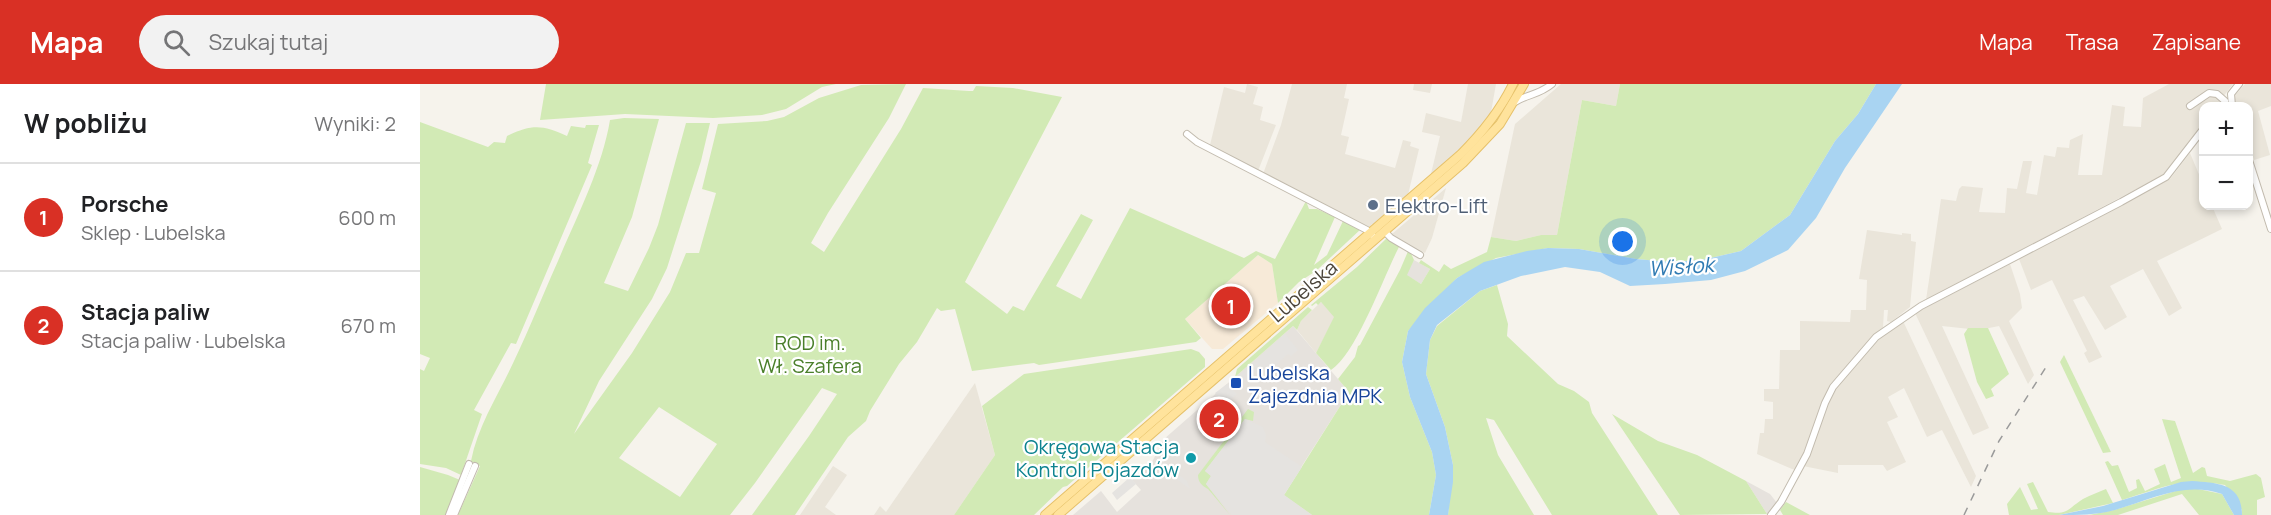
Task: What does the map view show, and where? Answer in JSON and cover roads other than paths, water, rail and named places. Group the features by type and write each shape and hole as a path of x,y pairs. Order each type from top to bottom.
{"main road":[{"path":"1378,234 1474,141 1497,113 1513,84"},
{"path":"1378,234 1480,147 1500,124 1515,102 1523,84"},
{"name":"Lubelska","path":"1045,515 1378,234"},
{"name":"Lubelska","path":"1058,515 1378,234"}],"street":[{"path":"1523,84 1528,94"},
{"path":"1515,102 1528,94 1540,93 1552,84"},
{"path":"2190,106 2209,93 2217,94 2225,101 2239,84"},
{"path":"1186,134 1229,159 1378,234 1389,237 1420,255"},
{"path":"1771,515 1802,464 1833,387 1876,337 1921,306 2160,181 2172,172 2199,135"},
{"path":"2253,173 2271,229"},
{"path":"449,515 472,465 454,515"}],"water":[{"name":"Wisłok","path":"1876,84 1902,84 1845,168 1816,218 1788,250 1745,271 1711,280 1630,286 1600,272 1565,267 1521,276 1480,291 1437,325 1430,340 1426,374 1445,427 1453,465 1453,482 1448,515 1429,515 1436,475 1432,452 1410,397 1402,362 1408,331 1425,308 1457,278 1484,262 1527,251 1548,248 1579,249 1636,259 1670,262 1702,260 1741,251 1790,215 1835,141 1858,114"},
{"path":"2181,482 2219,484 2233,491 2241,504 2242,515 2234,515 2222,494 2194,490 2168,493 2108,512 2059,515 2103,506"}],"railway":[{"path":"1964,515 1999,441 2046,367"}],"place":[{"name":"Elektro-Lift","path":"1373,205"},
{"name":"Porsche","path":"1231,306"},
{"name":"Lubelska Zajezdnia MPK","path":"1236,383"},
{"name":"Stacja paliw","path":"1219,419"},
{"name":"Okręgowa Stacja Kontroli Pojazdów","path":"1191,458"}],"park label":[{"name":"ROD im. Wł. Szafera","path":"810,354"}]}
